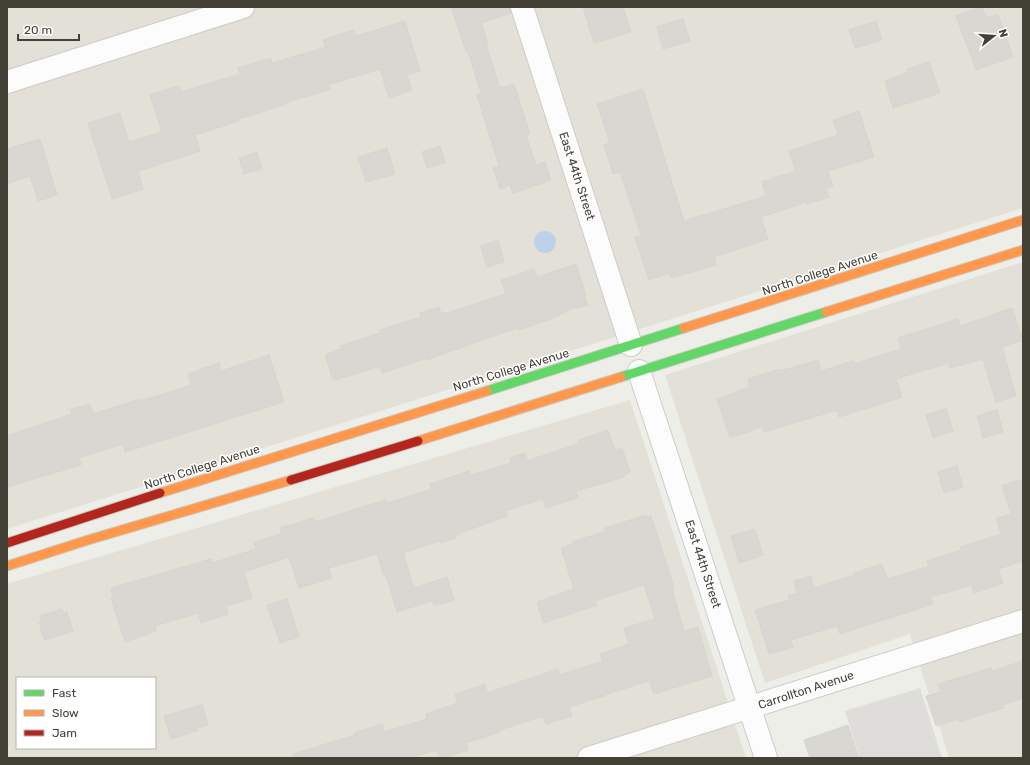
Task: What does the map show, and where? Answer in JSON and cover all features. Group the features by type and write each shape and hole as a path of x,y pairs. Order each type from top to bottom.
{"main road":[{"name":"North College Avenue","path":"7,543 188,484 1023,220"},
{"path":"7,566 306,476 1023,250"}],"street":[{"path":"7,82 243,7"},
{"name":"East 44th Street","path":"522,7 631,345"},
{"name":"East 44th Street","path":"639,370 766,758"},
{"name":"Carrollton Avenue","path":"589,758 1023,621"}],"shaded area":[{"path":"7,7 1023,7 1023,208 7,529"},
{"path":"1023,262 1023,758 949,758 910,634 765,683 665,375"},
{"path":"630,400 746,758 7,758 7,584"},
{"path":"920,688 942,758 860,758 845,711"}],"water":[{"path":"545,231 553,234 556,242 553,250 545,253 537,250 534,242 537,234"}],"building":[{"path":"451,7 510,7 511,13 481,23 488,44 486,45 500,88 514,84 530,134 526,135 536,165 545,162 551,180 513,193 510,185 500,189 493,168 499,166 477,95 481,94 468,51 466,52"},
{"path":"583,7 623,7 631,32 594,43"},
{"path":"982,7 986,18 998,14 1013,57 976,70 956,16"},
{"path":"683,19 690,41 663,49 657,27"},
{"path":"405,21 420,71 407,75 412,90 389,98 380,69 328,85 330,89 285,103 285,105 238,119 239,121 195,135 200,151 138,171 143,189 112,199 88,123 120,113 129,142 162,132 150,95 179,86 181,92 240,74 238,68 271,58 272,63 326,47 323,40 354,30 356,36"},
{"path":"876,21 882,40 855,48 849,30"},
{"path":"929,62 940,93 893,108 885,81 908,72 907,69"},
{"path":"643,89 684,221 766,196 762,182 796,171 789,151 838,135 833,120 859,111 874,157 828,171 833,186 826,188 829,197 807,204 806,202 761,217 768,239 714,257 716,265 671,278 669,273 649,280 635,237 641,235 620,172 613,174 604,145 610,143 597,104"},
{"path":"40,139 57,195 38,201 30,176 7,184 7,149"},
{"path":"440,146 445,163 427,168 422,152"},
{"path":"387,148 395,174 366,182 358,157"},
{"path":"257,152 262,169 244,174 239,158"},
{"path":"498,240 504,262 487,267 481,246"},
{"path":"576,264 588,305 571,309 554,318 518,330 517,328 426,360 426,358 382,373 380,366 335,380 335,378 333,379 325,355 341,349 340,346 380,333 380,330 421,317 420,313 439,307 441,313 444,312 444,314 506,294 501,280 534,269 537,277"},
{"path":"1012,308 1023,340 1002,347 1016,396 996,402 983,359 950,368 948,363 896,379 902,397 839,417 837,410 764,432 762,427 730,438 717,399 750,387 748,379 780,369 780,371 818,360 821,371 853,361 854,364 901,349 898,338 958,319 960,326"},
{"path":"269,355 284,402 125,452 123,444 79,458 81,465 7,487 7,436 72,414 70,410 90,404 93,414 191,385 188,374 219,363 221,371"},
{"path":"946,409 953,431 933,438 926,415"},
{"path":"997,409 1003,432 983,438 977,416"},
{"path":"608,430 615,451 622,448 630,472 624,475 624,477 576,491 578,498 546,508 543,499 506,511 507,516 455,535 456,538 441,543 440,541 403,553 414,588 447,577 454,600 434,606 432,601 397,612 386,575 384,576 377,554 329,568 332,578 299,588 289,557 244,572 252,598 226,606 228,614 201,623 198,613 155,626 156,631 125,642 111,598 113,597 111,588 211,559 212,563 256,549 254,542 281,534 280,528 313,518 314,522 386,500 387,503 432,489 430,484 469,471 470,475 511,463 510,458 525,453 527,461 580,443 579,440"},
{"path":"957,466 963,487 944,493 938,472"},
{"path":"1023,479 1023,561 998,569 1003,583 974,593 971,585 931,597 933,604 840,634 837,626 791,640 793,647 769,654 755,610 790,600 788,595 797,593 794,581 811,576 814,588 855,575 854,573 882,564 887,579 929,566 927,561 961,550 960,547 1001,534 996,518 1011,514 1002,486"},
{"path":"646,515 647,517 651,516 674,587 672,588 684,631 698,627 712,676 654,694 649,681 569,707 572,716 546,724 543,716 500,730 500,732 466,743 468,750 444,758 440,758 437,750 409,758 294,758 293,754 355,735 354,733 382,724 384,732 427,719 426,714 458,703 455,694 485,684 487,693 558,669 559,675 603,661 600,654 629,644 624,628 655,619 644,585 595,601 597,605 543,623 537,602 574,589 561,548 573,544 572,542 606,531 605,528"},
{"path":"755,529 763,555 739,563 731,536"},
{"path":"287,599 299,637 280,643 267,605"},
{"path":"62,609 63,613 67,612 73,631 44,640 39,622 41,621 40,616"},
{"path":"1023,661 1023,698 1003,705 1004,708 959,722 958,719 936,726 926,696 941,692 938,684 991,668 992,671"},
{"path":"202,705 208,725 171,739 164,716"},
{"path":"848,725 859,758 810,758 804,740"}],"traffic: fast":[{"path":"621,377 826,312"},
{"path":"487,391 684,328"}],"traffic: slow":[{"path":"684,328 1023,220"},
{"path":"826,312 1023,250"},
{"path":"418,441 621,377"},
{"path":"160,493 487,391"},
{"path":"7,566 88,540 291,480"}],"traffic: jam":[{"path":"291,480 418,441"},
{"path":"7,543 160,493"}]}
